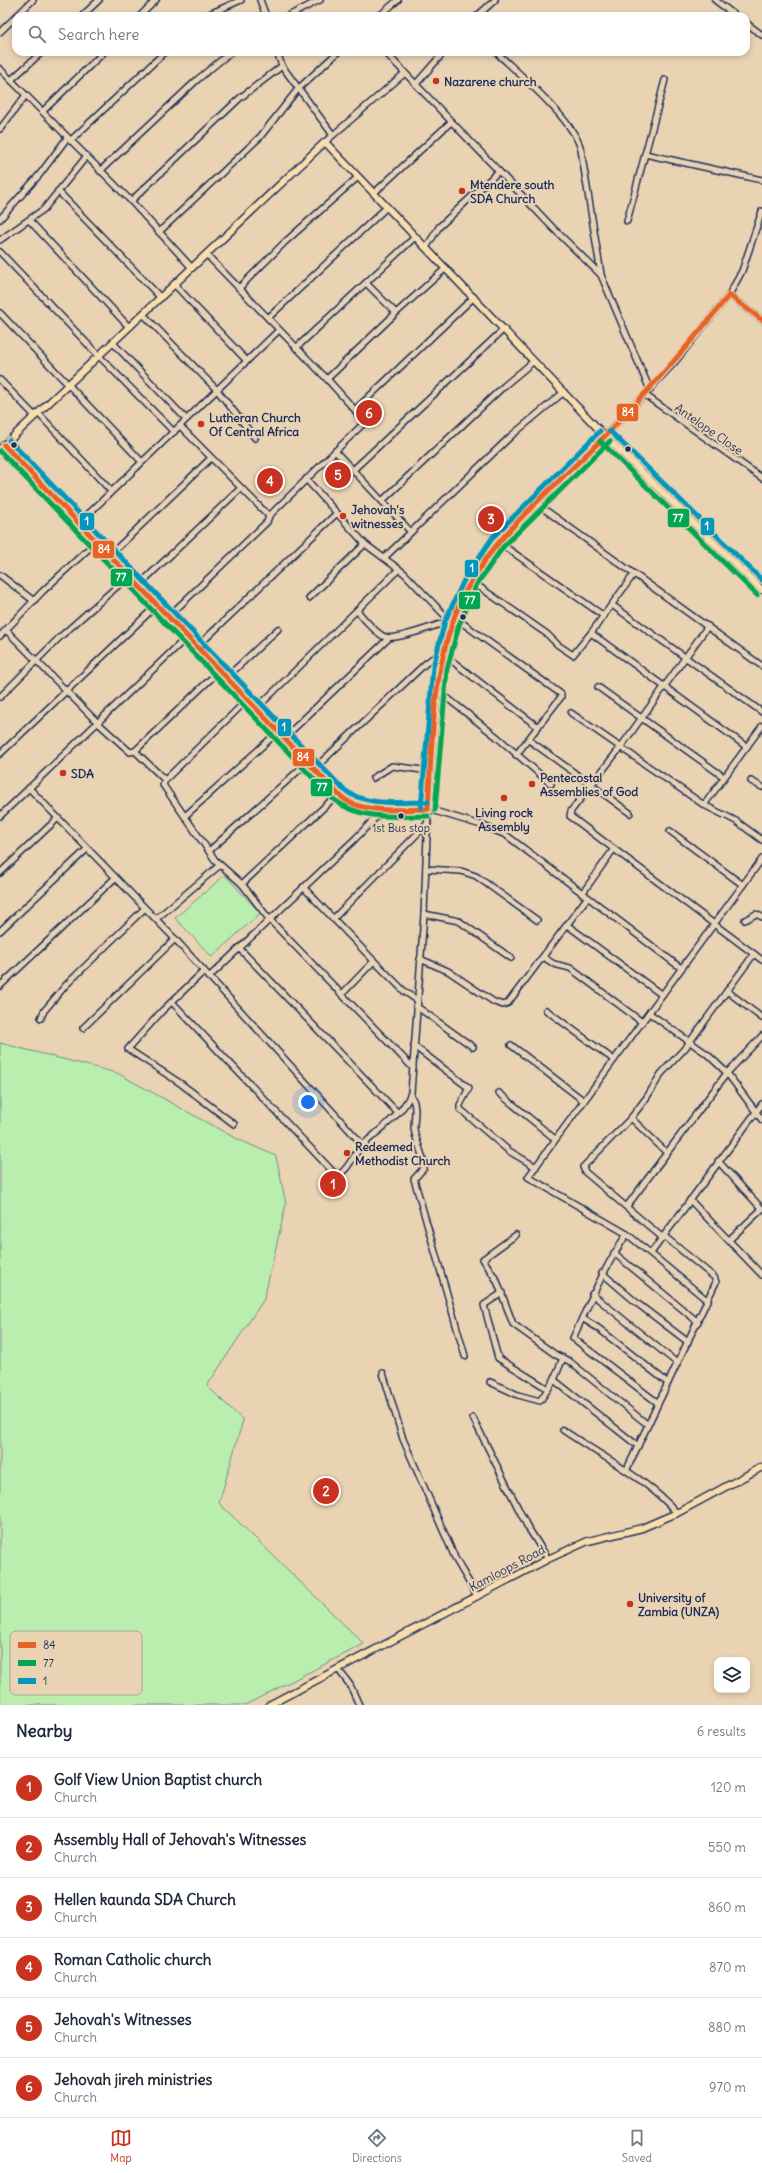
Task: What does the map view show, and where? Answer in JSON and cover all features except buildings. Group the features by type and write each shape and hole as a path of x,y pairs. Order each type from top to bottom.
{"main road":[{"path":"605,436 498,542 471,581 452,620 443,652 437,690 428,809 384,809 356,805 338,794 130,575 2,447 325,142 605,436 762,590"},
{"name":"Kamloops Road","path":"269,1705 548,1559 583,1543 642,1528 677,1514 762,1467"}],"street":[{"path":"21,12 33,0"},
{"path":"144,12 156,0"},
{"path":"214,12 241,0"},
{"path":"260,0 264,12"},
{"path":"296,12 320,0"},
{"path":"384,12 398,0"},
{"path":"482,12 495,0"},
{"path":"715,0 731,12"},
{"path":"86,12 96,1"},
{"path":"0,32 12,20"},
{"path":"750,26 762,35"},
{"path":"10,80 37,56"},
{"path":"43,111 100,56"},
{"path":"0,219 69,140 161,56"},
{"path":"100,171 198,79 226,56"},
{"path":"278,56 282,66 298,89 333,135"},
{"path":"159,232 260,137 298,89 334,56"},
{"path":"389,56 601,275"},
{"path":"416,84 440,56"},
{"path":"500,56 552,107 580,142 601,275 650,390"},
{"path":"132,201 240,98 282,66"},
{"path":"0,70 26,94 69,140 132,201 192,268"},
{"path":"325,142 405,73"},
{"path":"627,221 665,80"},
{"path":"0,129 26,94"},
{"path":"374,193 452,122"},
{"path":"645,154 762,180"},
{"path":"0,240 44,209 86,157"},
{"path":"426,248 439,227 499,171"},
{"path":"238,288 285,242 358,177"},
{"path":"58,191 160,298"},
{"path":"268,318 387,207"},
{"path":"605,436 645,396 686,350 729,295 742,271 762,211"},
{"path":"29,220 129,327"},
{"path":"296,348 415,237"},
{"path":"0,252 174,432"},
{"path":"168,616 267,522 269,516 362,425 362,418 327,379 206,254"},
{"path":"327,379 446,268"},
{"path":"366,283 396,313"},
{"path":"174,284 247,361"},
{"path":"729,295 762,320"},
{"path":"355,410 474,297"},
{"path":"0,313 142,462"},
{"path":"143,314 217,390 256,438"},
{"path":"354,470 504,329"},
{"path":"79,523 279,330"},
{"path":"113,343 186,420"},
{"path":"382,501 504,386 534,361"},
{"path":"0,380 37,415 111,491"},
{"path":"384,558 510,436 564,392"},
{"name":"Antelope Close","path":"645,396 762,478"},
{"path":"180,426 269,516"},
{"path":"335,451 411,532"},
{"path":"110,555 211,458"},
{"path":"306,480 365,544 399,569 452,620 561,694 561,697 516,755"},
{"path":"139,585 241,488"},
{"path":"537,504 762,666"},
{"path":"198,646 337,513"},
{"path":"97,541 2,633 38,661 98,724 128,751 135,751 220,670"},
{"path":"498,542 604,616"},
{"path":"309,598 365,544"},
{"path":"257,708 358,611 399,569"},
{"path":"471,581 547,634 570,654 575,654 634,574"},
{"path":"0,575 34,601"},
{"path":"0,697 38,661 60,637 130,575"},
{"path":"0,754 158,604"},
{"path":"612,605 762,712"},
{"path":"358,611 381,634 389,638"},
{"path":"285,737 389,638 452,620"},
{"path":"708,626 620,748 571,811 570,816 762,960"},
{"path":"227,677 278,629"},
{"path":"591,633 747,747"},
{"path":"0,816 98,724 188,636"},
{"path":"314,768 426,663 443,652 538,727"},
{"path":"598,687 724,777"},
{"path":"437,690 497,737 551,784"},
{"path":"248,699 164,780 163,786 220,865 242,884 269,919 414,1068"},
{"path":"570,713 704,805 736,821 762,840"},
{"path":"704,805 761,730"},
{"path":"185,816 279,731"},
{"path":"529,740 630,813"},
{"path":"135,751 164,780"},
{"path":"209,851 308,762"},
{"path":"373,778 392,766 430,771"},
{"path":"751,781 762,787"},
{"path":"30,788 144,910 156,919 175,939 363,1144"},
{"path":"242,884 338,794"},
{"path":"209,977 384,809"},
{"path":"172,1002 335,1175 340,1175 348,1167 363,1144 378,1133 398,1113 410,1094 414,1068 416,1006 424,914 428,809 481,825 506,835 681,968"},
{"path":"0,873 58,818"},
{"path":"333,919 428,823"},
{"path":"670,831 743,885"},
{"path":"0,931 87,848"},
{"path":"582,894 614,850"},
{"path":"708,1301 626,1234 528,1177 762,858"},
{"path":"156,919 220,865"},
{"path":"426,869 461,870 476,876 538,920"},
{"path":"0,986 115,878"},
{"path":"303,887 374,961 408,994 417,1000"},
{"path":"420,960 448,971 494,1002 504,1005 512,999 587,898"},
{"path":"41,1018 44,1011 66,985 144,910"},
{"path":"424,914 459,921 511,958"},
{"path":"745,920 756,914 762,917"},
{"path":"567,925 662,995"},
{"path":"83,1028 175,939"},
{"path":"239,948 398,1113"},
{"path":"626,1469 708,1301 716,1282 716,1278 663,1237 586,1172 583,1167 631,1118 646,1099 661,1074 690,1040 754,954"},
{"path":"543,957 554,964 570,968 642,1022"},
{"path":"342,994 374,961"},
{"path":"204,971 172,1002 128,1049 180,1084 234,1124"},
{"path":"727,991 762,1018"},
{"path":"416,1006 473,1047"},
{"path":"546,1010 614,1060"},
{"path":"649,1013 690,1040 727,1073 762,1120"},
{"path":"627,1206 727,1073 762,1036"},
{"path":"511,1045 584,1101"},
{"path":"414,1046 469,1088 460,1105 460,1109 509,1151 536,1167"},
{"path":"410,1094 415,1106 414,1127 416,1142 425,1164 424,1168 414,1179 464,1356"},
{"path":"499,1094 555,1139"},
{"path":"651,1253 718,1161 762,1104"},
{"path":"631,1118 667,1152"},
{"path":"718,1161 762,1209 729,1240"},
{"path":"690,1200 762,1275"},
{"path":"626,1234 602,1273 573,1338 658,1404"},
{"path":"516,1235 483,1259 497,1281 512,1324 556,1355 563,1358 648,1425"},
{"path":"614,1253 698,1322"},
{"path":"602,1273 638,1304 688,1342"},
{"path":"502,1293 484,1305 498,1358 501,1362 548,1389"},
{"path":"592,1294 677,1363"},
{"path":"582,1318 598,1328 668,1383"},
{"path":"490,1382 538,1401 541,1400 554,1380 563,1358"},
{"path":"382,1373 404,1438 456,1560 477,1596"},
{"path":"554,1380 638,1446"},
{"path":"473,1418 527,1526 548,1559"},
{"path":"563,1430 626,1469 668,1504 677,1514"},
{"path":"338,1669 350,1686 359,1705"}],"green space":[{"path":"225,875 260,913 212,957 175,918"},
{"path":"0,1043 117,1073 233,1137 276,1156 286,1204 264,1299 207,1386 243,1420 219,1503 364,1644 245,1705 0,1705"}],"transit line":[{"name":"84","path":"729,295 762,320"},
{"name":"84","path":"428,809 434,712 441,664 454,618 466,591 481,565 520,519 606,435 654,384 729,295"},
{"name":"1","path":"421,808 433,667 445,621 465,578 493,537 600,431"},
{"name":"1","path":"610,431 762,580"},
{"name":"1","path":"9,440 343,789 352,795 373,801 395,803 428,802"},
{"name":"77","path":"600,441 757,595"},
{"name":"77","path":"435,810 447,669 459,625 477,584 503,547 610,441"},
{"name":"84","path":"4,445 338,794 351,803 369,808 389,810 428,809"},
{"name":"77","path":"0,451 333,799 344,806 366,814 378,816 428,816"}],"place":[{"name":"Nazarene church","path":"436,81"},
{"name":"Mtendere south SDA Church","path":"462,191"},
{"name":"Jehovah jireh ministries","path":"369,413"},
{"name":"Lutheran Church Of Central Africa","path":"201,424"},
{"name":"Jehovah's Witnesses","path":"338,475"},
{"name":"Roman Catholic church","path":"270,481"},
{"name":"Jehovah's witnesses","path":"343,516"},
{"name":"Hellen kaunda SDA Church","path":"491,519"},
{"name":"SDA","path":"63,773"},
{"name":"Pentecostal Assemblies of God","path":"532,784"},
{"name":"Living rock Assembly","path":"504,798"},
{"name":"1st Bus stop","path":"401,816"},
{"name":"Redeemed Methodist Church","path":"347,1153"},
{"name":"Golf View Union Baptist church","path":"333,1184"},
{"name":"Assembly Hall of Jehovah's Witnesses","path":"326,1491"},
{"name":"University of Zambia (UNZA)","path":"630,1604"}]}
